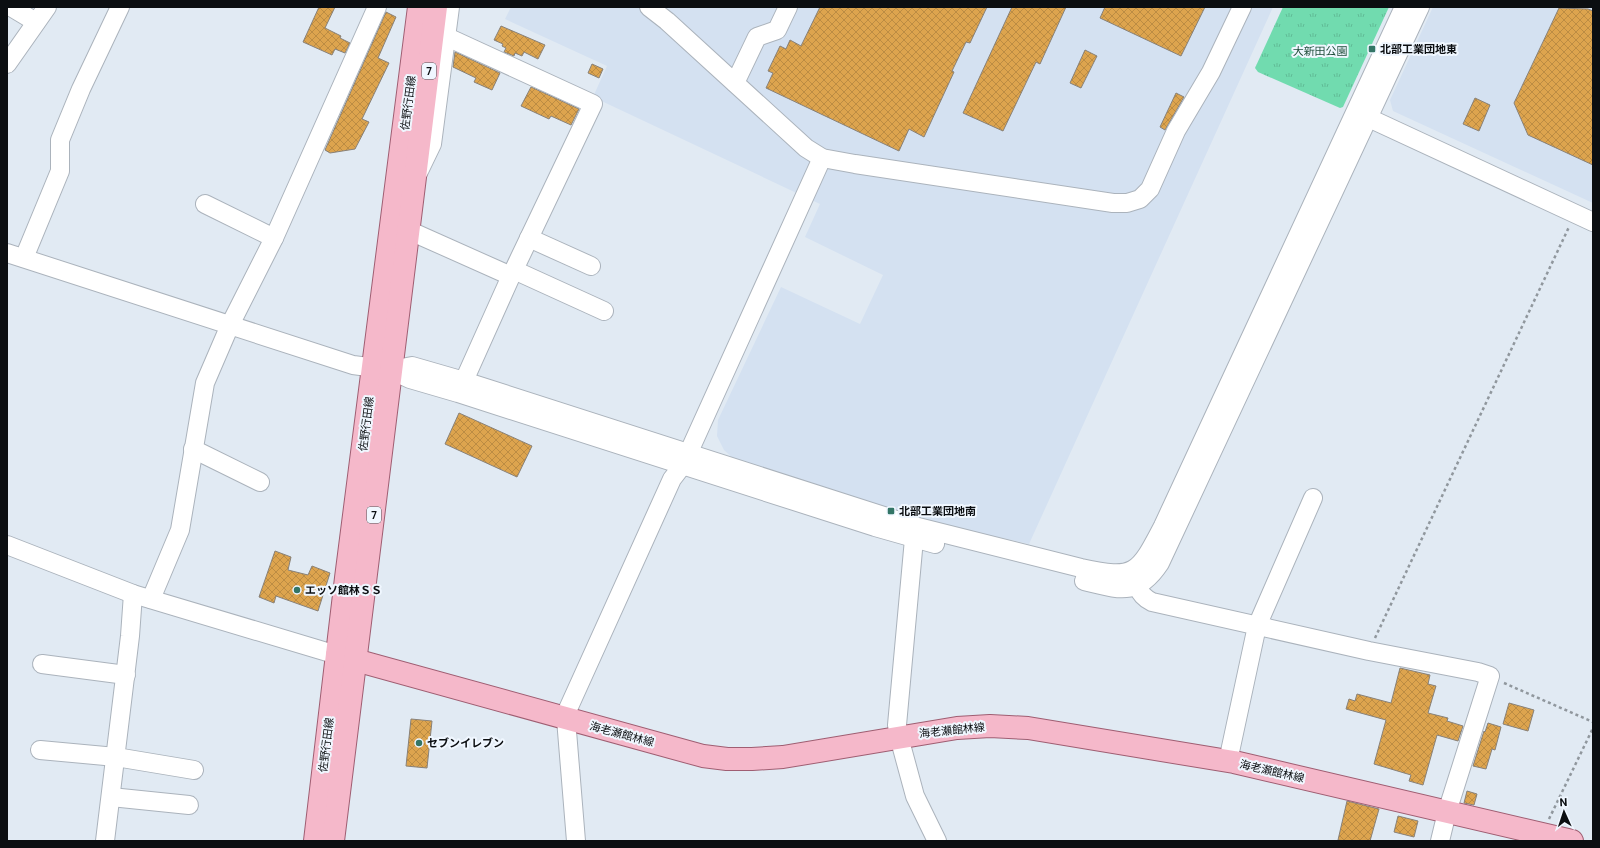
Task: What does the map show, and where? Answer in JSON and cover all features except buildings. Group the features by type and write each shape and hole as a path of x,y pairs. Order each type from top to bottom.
{"main road":[{"name":"佐野行田線","path":"382,369 410,230 416,177 412,136 419,7"},
{"name":"佐野行田線","path":"315,841 346,657 412,136 436,7"},
{"name":"佐野行田線","path":"333,841 346,657"},
{"name":"海老瀬館林線","path":"346,657 703,756 727,759 783,757 956,728 990,726 1028,728 1228,761 1572,841"}],"street":[{"path":"11,7 36,22"},
{"path":"7,64 47,7"},
{"path":"24,258 60,171 60,140 81,89 120,7"},
{"path":"151,599 180,530 205,383 230,325 274,238 377,7"},
{"path":"416,177 432,144 450,7"},
{"path":"649,7 806,148 822,158 1127,203 1140,199 1150,189 1176,131 1211,72 1242,7"},
{"path":"735,83 757,37 777,30 788,7"},
{"path":"7,253 352,364 382,369 410,380 461,387 1023,567 1114,588 1127,588 1137,586 1146,580 1160,563 1361,115 1404,7"},
{"path":"916,533 1022,554 1107,574 1121,574 1133,570 1143,562 1163,526 1361,115 1420,7"},
{"path":"447,38 593,104 512,273 461,387"},
{"path":"1361,115 1593,222"},
{"path":"576,841 566,719 568,709 672,479 685,460 822,158"},
{"path":"205,204 274,238"},
{"path":"410,230 604,311"},
{"path":"529,238 591,266"},
{"path":"194,449 260,482"},
{"path":"1228,761 1257,626 1314,498"},
{"path":"916,533 897,725 898,737 914,796 937,841"},
{"path":"7,545 133,594 346,657"},
{"path":"1137,586 1145,599 1152,602 1369,651 1478,672 1490,676 1447,812 1440,841"},
{"path":"105,841 126,675 133,594"},
{"path":"42,664 126,675"},
{"path":"40,750 116,757 194,770"},
{"path":"111,796 189,805"}],"path":[{"path":"1369,651 1575,214"},
{"path":"1490,676 1593,722"},
{"path":"1545,834 1548,823 1593,728"}],"shaded area":[{"path":"511,7 1273,7 1029,544 926,521 736,461 724,450 717,436 718,420 781,287 860,324 883,275 805,237 820,204 593,97 607,66 505,19"},
{"path":"1433,7 1593,7 1593,203 1393,111 1390,100"}],"green space":[{"name":"大新田公園","path":"1283,7 1389,7 1343,107 1340,108 1258,72 1255,68"}],"place":[{"name":"北部工業団地東","path":"1372,49"},
{"name":"北部工業団地南","path":"891,511"},
{"name":"エッソ館林ＳＳ","path":"297,590"},
{"name":"セブンイレブン","path":"419,743"}]}
